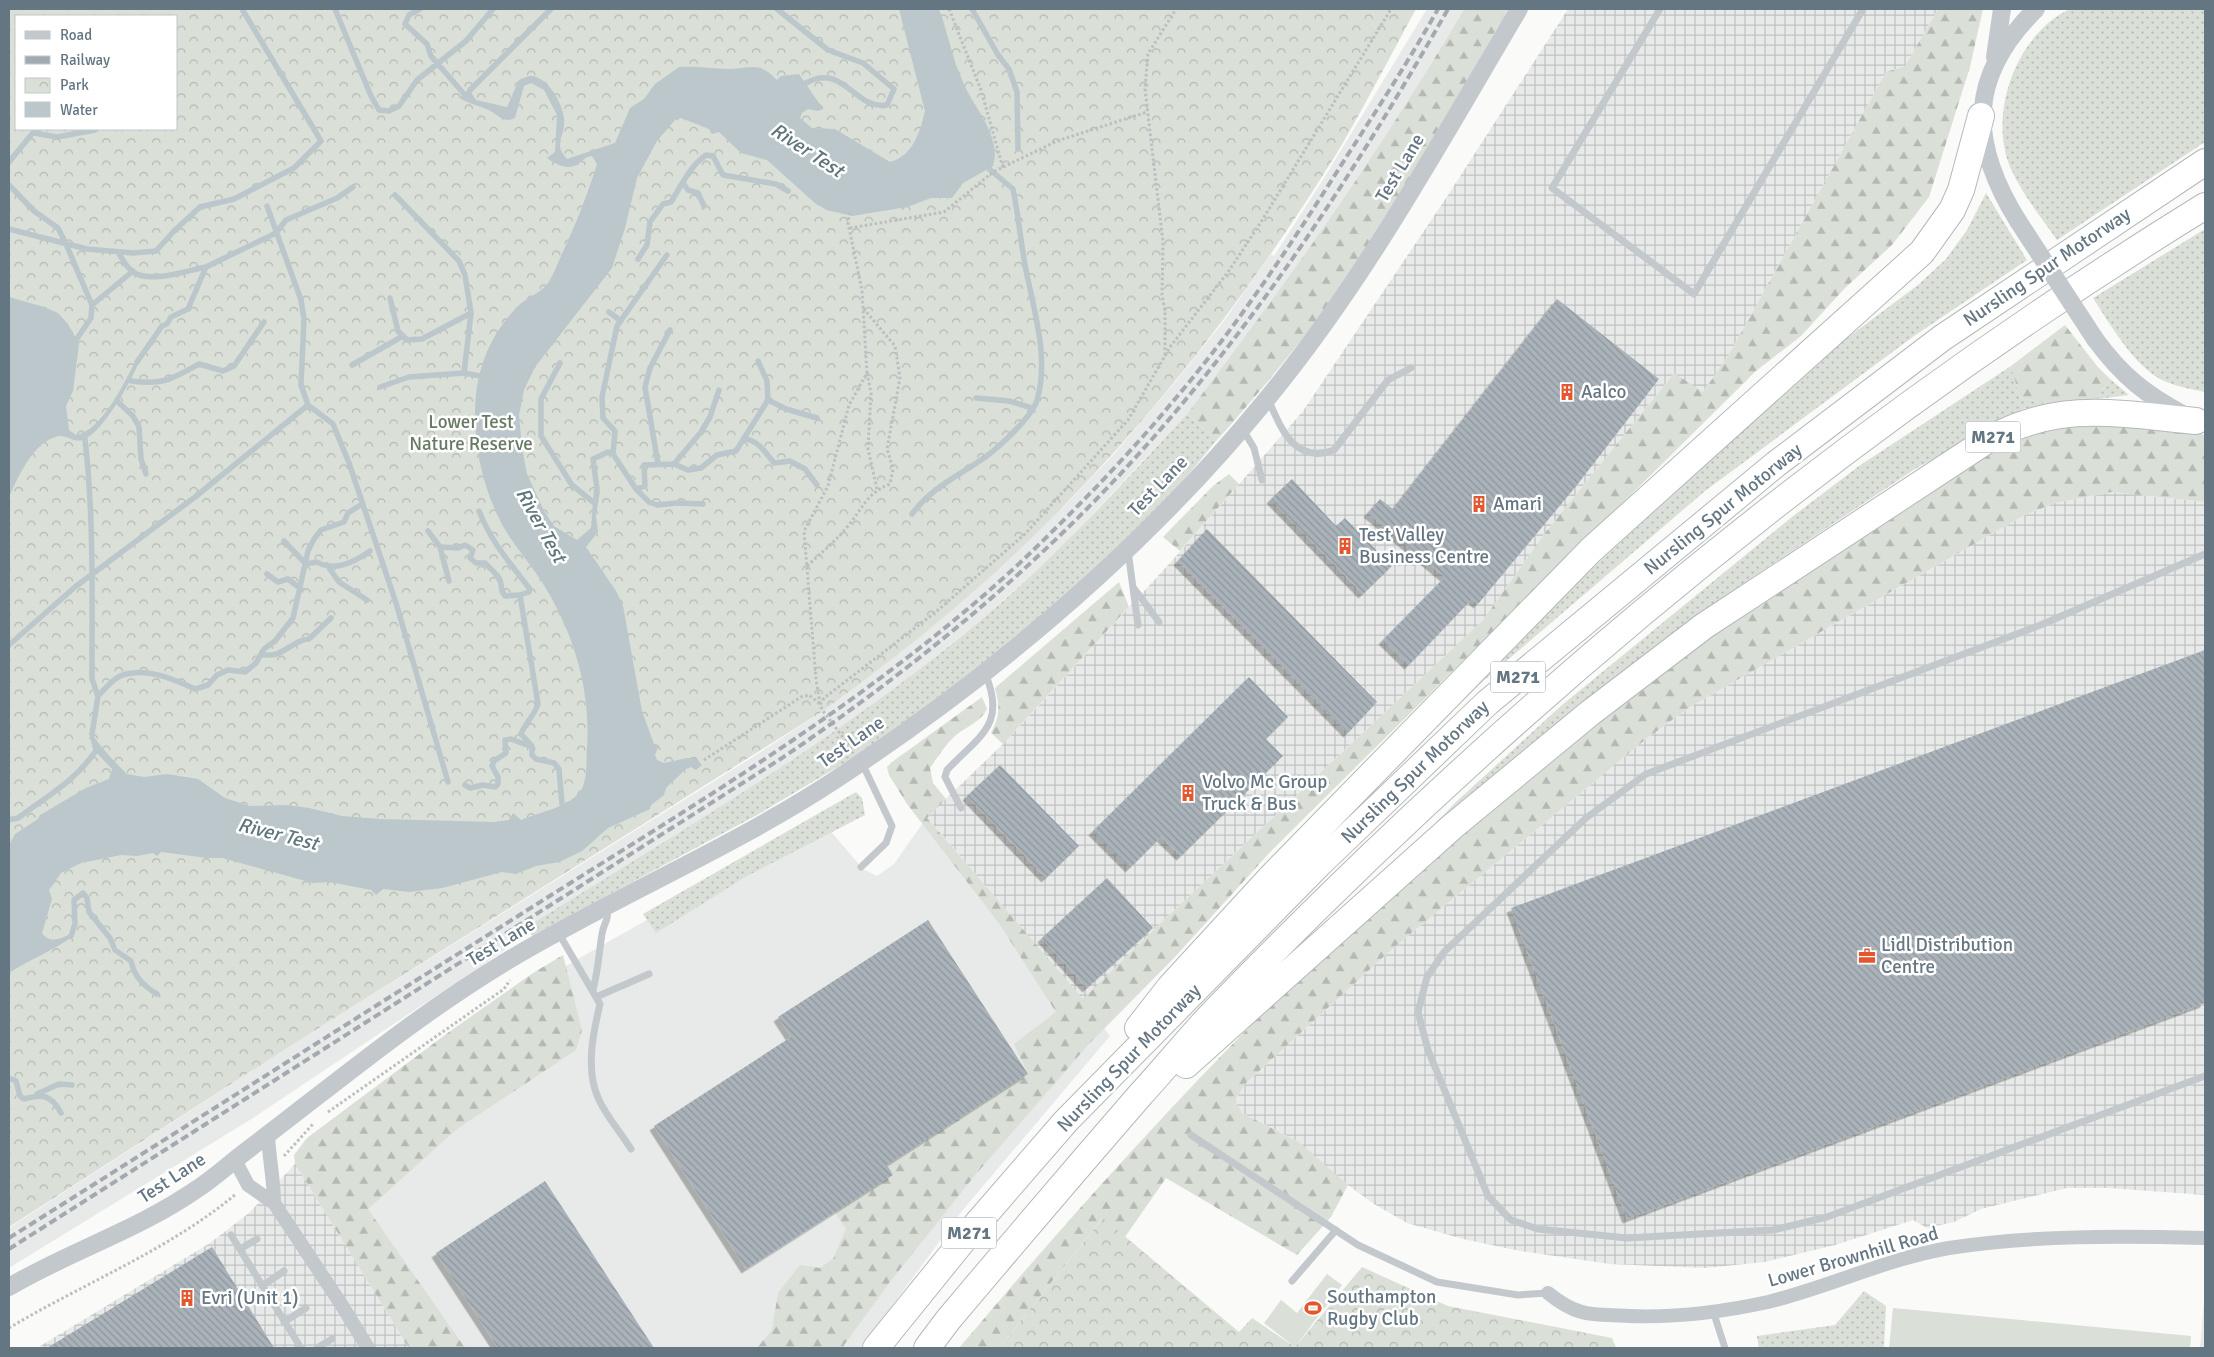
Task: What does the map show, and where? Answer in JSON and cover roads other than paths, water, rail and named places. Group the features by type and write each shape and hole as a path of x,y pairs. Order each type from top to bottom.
{"highway":[{"name":"M271","path":"1066,1121 1170,987 1273,875 1400,743 1591,550 1922,252 1952,210 1961,190 1981,116"},
{"name":"Nursling Spur Motorway","path":"876,1348 969,1233 1066,1121 1320,863 1487,703 1776,464 1942,338 2205,162"},
{"name":"Nursling Spur Motorway","path":"927,1348 948,1320 1091,1151 1211,1016 1321,904 1448,784 1580,665 1686,575 1814,476 1944,380 2205,206"},
{"name":"M271","path":"1091,1151 1453,826 1590,714 1704,626 1992,438 2025,423 2064,415 2104,412 2201,422"}],"street":[{"name":"Test Lane","path":"9,1287 32,1273 133,1228 160,1213 198,1189 355,1066 505,962 607,906 742,837 861,761 985,673 1128,548 1268,398 1346,293 1398,212 1519,9"},
{"path":"1993,67 2002,9"},
{"path":"2036,9 2009,40 1993,67 1984,92 1981,116 1990,161 1997,184 2018,221 2112,363 2130,380 2158,401 2201,422"},
{"path":"268,1135 274,1184 274,1203"},
{"path":"235,1160 248,1185 274,1203 368,1348"},
{"name":"Lower Brownhill Road","path":"1548,1293 1566,1308 1585,1314 1670,1317 1768,1302 1888,1263 1948,1248 2037,1240 2128,1236 2205,1238"}],"lane":[{"path":"1660,9 1552,188 1694,294 1863,9"},
{"path":"1268,398 1282,431 1294,444 1305,451 1322,455 1334,450 1388,380 1411,368"},
{"path":"1242,428 1254,448 1262,480"},
{"path":"1128,548 1132,563 1138,625"},
{"path":"2205,554 2043,624 1646,774 1586,818 1444,952 1427,978 1418,1012 1428,1050 1488,1196 1510,1220 1538,1229 1627,1238 1773,1230 1827,1216 2205,1076"},
{"path":"1133,587 1159,622"},
{"path":"961,808 945,776 947,770 991,722 995,709 990,685 985,673"},
{"path":"861,761 892,826 886,842 861,867"},
{"path":"595,993 602,932 609,919 607,906"},
{"path":"558,932 600,1004 594,1027 591,1063 598,1099 631,1149"},
{"path":"595,993 649,974"},
{"path":"1191,1135 1358,1246 1437,1282 1518,1295 1548,1293"},
{"path":"1292,1281 1336,1230"},
{"path":"231,1235 301,1348"},
{"path":"240,1249 257,1239"},
{"path":"262,1286 284,1271"},
{"path":"284,1322 306,1308"},
{"path":"1713,1310 1725,1348"},
{"path":"317,1348 332,1339"}],"water":[{"name":"River Test","path":"899,9 939,9 959,73 986,122 994,144 993,166 963,183 952,198 931,198 907,207 852,216 827,210 816,204 767,160 741,153 719,132 712,134 709,129 681,118 675,120 657,141 637,178 625,228 612,268 535,367 524,390 519,415 527,474 544,511 554,526 577,540 591,528 594,487 600,491 596,516 598,532 586,547 616,591 623,606 642,711 654,744 659,745 655,755 657,760 664,763 696,758 702,765 696,770 691,767 686,769 666,788 664,795 651,805 650,809 608,828 582,851 559,862 536,866 516,874 502,872 442,888 409,892 383,889 376,895 371,890 330,882 313,883 222,858 161,852 157,856 153,853 137,856 121,855 81,863 61,873 49,890 52,899 42,933 52,939 59,939 70,934 72,937 9,973 9,845 15,834 38,819 40,815 86,788 109,779 112,769 93,749 89,733 92,734 104,750 127,774 144,777 167,774 198,779 225,798 250,806 286,805 342,816 380,819 494,822 509,820 513,813 521,820 560,806 579,793 584,784 586,772 587,726 583,682 562,618 540,579 507,533 486,487 476,440 475,409 478,381 489,346 509,315 545,287 550,280 576,222 597,164 592,156 570,167 558,164 547,158 555,152 557,115 544,90 531,83 524,86 515,118 510,120 503,119 490,111 459,98 469,89 476,100 507,107 519,80 530,76 537,77 553,92 561,106 564,125 560,148 567,159 615,143 630,108 644,99 655,84 679,67 729,69 757,67 766,70 777,80 781,76 799,74 823,109 818,111 808,109 802,113 800,118 812,128 835,129 890,162 898,159 910,149 918,135 925,111"},
{"path":"9,297 58,313 68,324 79,344 73,391 66,406 69,430 76,435 95,425 104,415 136,360 138,364 123,394 100,426 85,439 75,440 59,436 50,439 42,445 28,461 9,497"}],"waterway":[{"path":"9,229 87,249 133,253 156,251 200,207 234,199 294,168 321,141 242,9"},
{"path":"335,9 371,96 379,110 389,111 399,106 417,80 466,41 493,9"},
{"path":"420,9 409,15 405,24 427,44 431,56 464,94"},
{"path":"470,90 551,9"},
{"path":"777,9 828,50 863,63 894,89 887,105 876,105 866,101 840,82 830,78 819,78 806,83"},
{"path":"972,9 998,55 1009,69 1017,92 1018,149"},
{"path":"9,162 35,130"},
{"path":"34,133 57,137 95,130"},
{"path":"638,259 647,245 650,222 663,204 671,202 690,171 706,155 713,156 723,175 776,184 788,191"},
{"path":"912,514 930,494 993,451 1024,420 1037,400 1042,369 1040,338 1025,264 1013,189 988,168"},
{"path":"683,183 688,190 698,193 704,206"},
{"path":"9,185 34,211 58,228 66,244 92,305 91,318 76,340"},
{"path":"137,362 162,326 167,324 171,317 188,309 206,267 276,233 286,220 337,198 353,187"},
{"path":"395,195 459,261 465,275 471,313 464,373 486,377"},
{"path":"9,645 75,587 195,497 308,405 301,385 304,319 301,300 267,206"},
{"path":"118,252 132,271 147,277 172,275 206,267"},
{"path":"613,454 615,431 603,418 602,397 617,326 667,255"},
{"path":"92,305 133,271"},
{"path":"390,298 398,331 407,340 422,339 471,313"},
{"path":"609,312 621,321"},
{"path":"131,381 159,382 181,374 199,364 223,371 234,366 264,322"},
{"path":"658,464 645,387 650,368 670,330"},
{"path":"352,365 403,336"},
{"path":"597,489 593,459 608,452 613,454 636,489 645,486 644,465 674,464 688,470 701,468 717,455 736,451 768,400 767,381 758,361"},
{"path":"560,363 541,399 541,436 572,485 593,502"},
{"path":"380,387 409,377 464,373"},
{"path":"674,464 701,432 710,417 719,390"},
{"path":"976,398 1009,401 1032,408"},
{"path":"768,400 786,409 817,418"},
{"path":"118,402 133,416 139,427 141,459 146,474"},
{"path":"308,405 333,424 349,463 396,603 448,782"},
{"path":"85,439 91,529 92,679 98,696 92,734"},
{"path":"744,439 757,444 774,463 790,461 805,469 817,485"},
{"path":"636,489 649,502 657,505 676,503 703,504"},
{"path":"98,696 118,677 126,674 153,674 195,689 208,685 217,675 228,670 245,672 256,663 264,649 275,641 293,618 308,551 314,539 321,530 344,522 348,513 359,506"},
{"path":"479,511 495,543 530,589 529,592 520,595 538,704 521,734 532,746 532,755 536,759 554,763 559,769 562,804"},
{"path":"428,531 440,547 458,548 465,545 473,550 470,558 476,563 485,563 495,573 500,580 505,596 520,595"},
{"path":"284,541 306,564 317,562 324,565 338,566 352,562 370,551"},
{"path":"440,547 449,581"},
{"path":"327,565 339,582 367,600"},
{"path":"267,574 278,582 288,579 301,589"},
{"path":"261,654 275,654 303,640 309,639 331,618"},
{"path":"465,785 470,788 483,785 495,787 498,784 498,777 492,766 494,761 506,753 505,740 511,739 532,747"},
{"path":"9,820 18,818 59,788 78,772 95,752"},
{"path":"71,936 75,924 74,900 83,893 87,898 89,912 110,938 115,950 131,961 134,971 140,980 147,988 157,994"},
{"path":"9,1078 16,1081 20,1096 24,1099 36,1096 46,1097 54,1102 61,1113"},
{"path":"37,1094 59,1084 72,1085"}],"railway":[{"path":"9,1238 726,784 849,701 967,609 1023,560 1082,502 1139,441 1199,370 1244,311 1286,250 1394,83 1438,9"},
{"path":"9,1249 782,758 912,664 994,596 1073,523 1110,485 1159,431 1251,317 1293,258 1374,135 1448,9"}],"place":[{"name":"Aalco","path":"1567,392"},
{"name":"Amari","path":"1479,504"},
{"name":"Test Valley Business Centre","path":"1345,546"},
{"name":"Volvo Mc Group Truck & Bus","path":"1188,793"},
{"name":"Lidl Distribution Centre","path":"1867,956"},
{"name":"Evri (Unit 1)","path":"187,1298"},
{"name":"Southampton Rugby Club","path":"1313,1308"}],"park label":[{"name":"Lower Test Nature Reserve","path":"471,433"}]}
